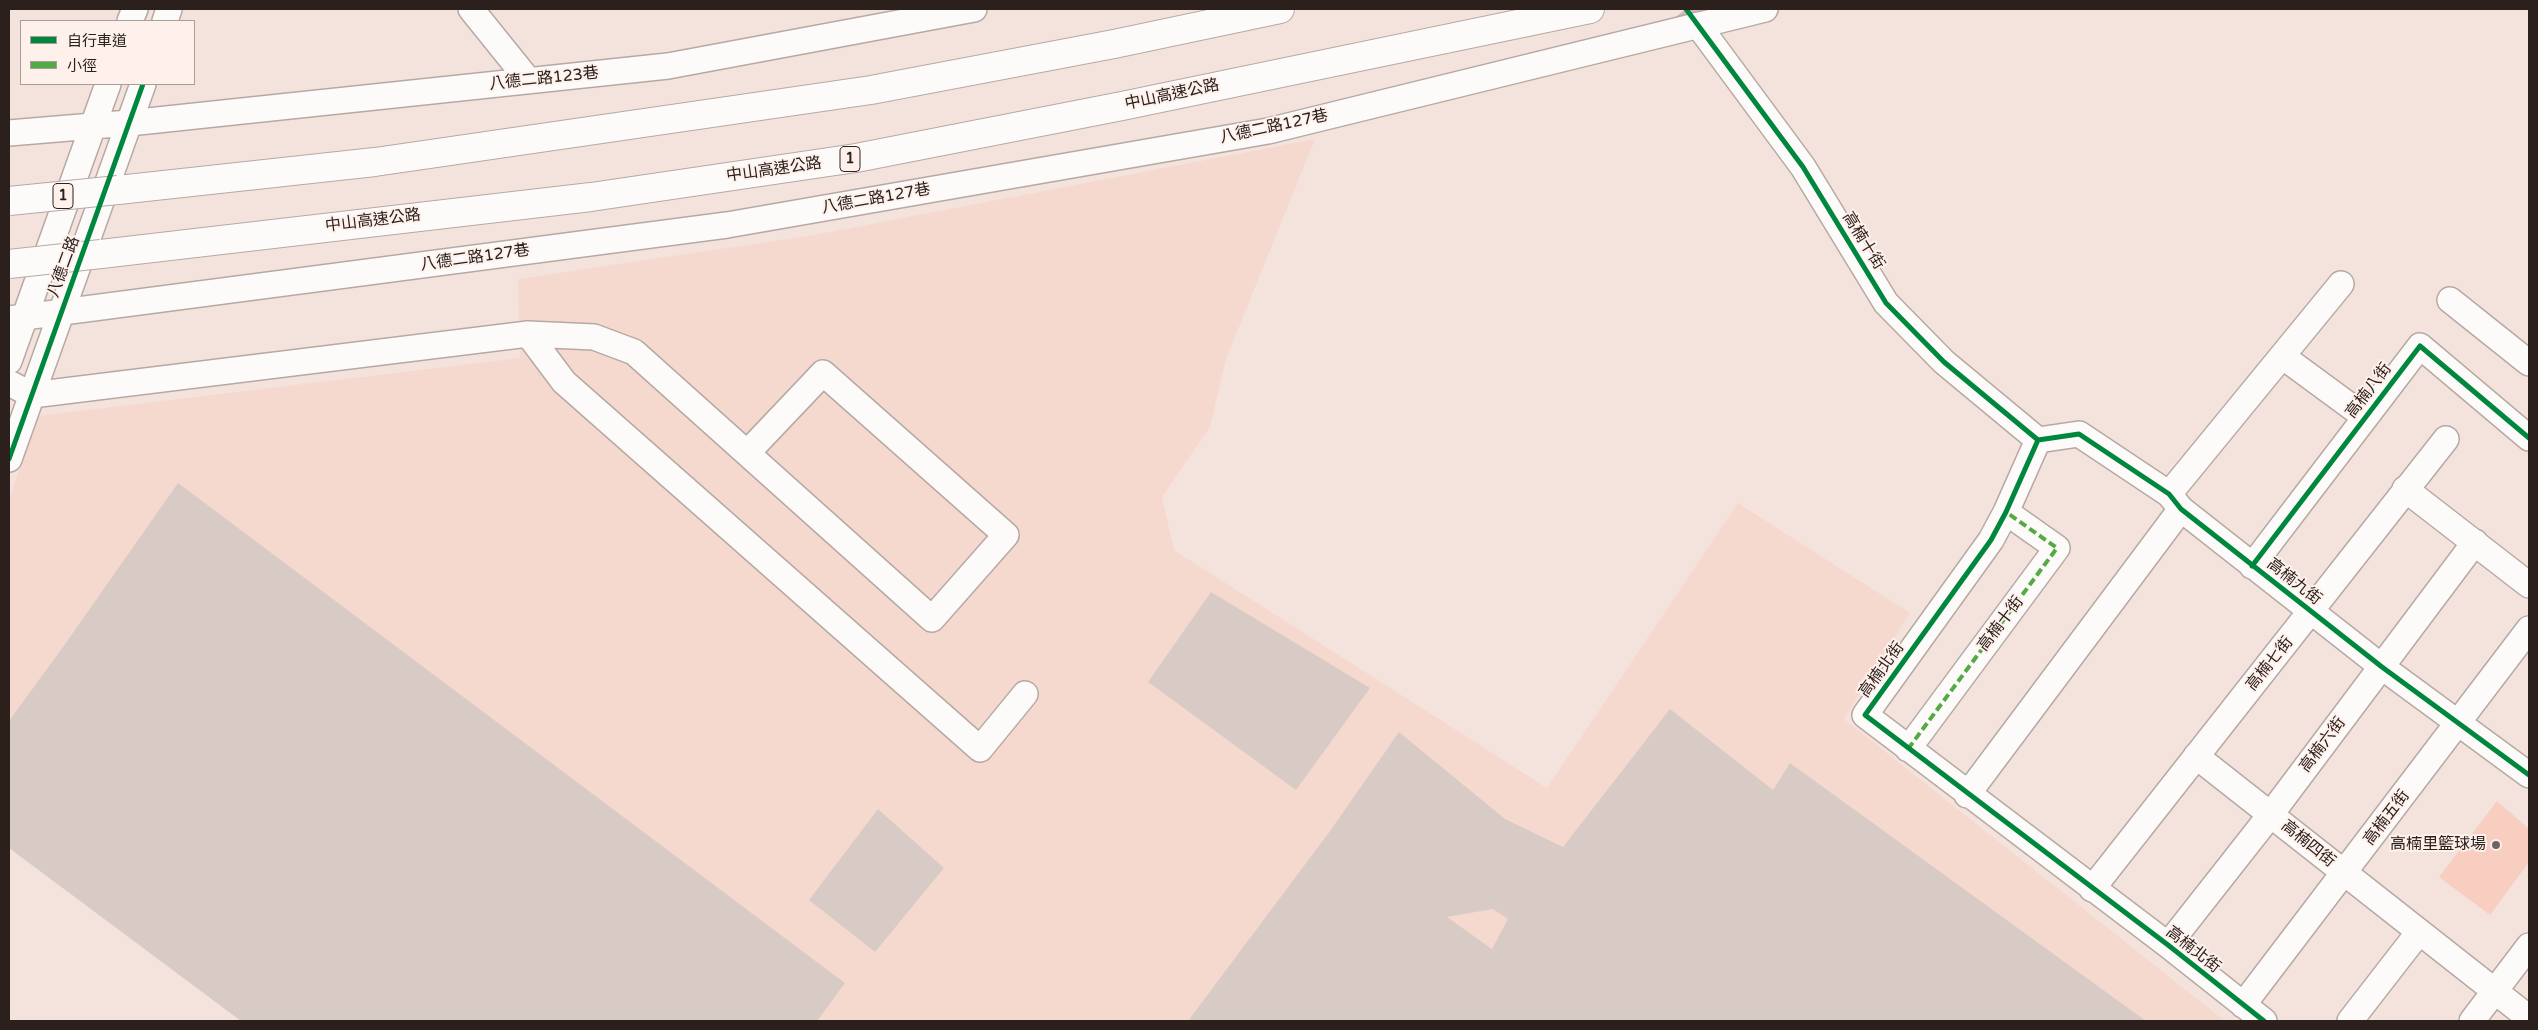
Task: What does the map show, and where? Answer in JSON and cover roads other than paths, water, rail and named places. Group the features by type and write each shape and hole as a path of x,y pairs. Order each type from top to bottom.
{"highway":[{"name":"1","path":"9,201 375,162 871,90 1114,44 1280,9"},
{"name":"中山高速公路","path":"9,264 591,197 856,158 1590,9"}],"street":[{"path":"470,9 529,81"},
{"name":"八德二路123巷","path":"9,133 668,66 974,9"},
{"name":"八德二路127巷","path":"34,317 728,225 1258,133 1766,9"},
{"name":"高楠十街","path":"1698,25 1802,167 1886,303 1944,362 2038,440"},
{"name":"八德二路","path":"9,362 34,317 111,124 108,85"},
{"name":"八德二路","path":"9,458 32,395 34,317 111,124 142,85"},
{"path":"1967,795 2175,501 2282,356 2342,284"},
{"path":"2450,300 2529,363"},
{"path":"528,334 564,382 980,749 1025,694"},
{"path":"9,383 32,395 528,334 594,337 634,352 748,452 932,619 1006,535 823,373 748,452"},
{"name":"高楠八街","path":"2252,566 2420,346 2528,433"},
{"path":"2282,356 2365,417"},
{"name":"高楠九街","path":"2038,440 2079,434 2175,501 2252,566 2382,667 2529,775"},
{"name":"高楠七街","path":"2092,889 2312,612 2405,488 2446,439"},
{"name":"高楠北街","path":"2038,440 2006,512 1991,540 1865,715 1967,795 2168,945 2264,1021"},
{"path":"2405,488 2529,585"},
{"name":"高楠十街","path":"1908,749 2057,548 2006,512"},
{"name":"高楠六街","path":"2168,945 2382,667 2475,542"},
{"name":"高楠五街","path":"2243,1005 2529,629"},
{"name":"高楠四街","path":"2196,756 2529,1018"},
{"path":"2350,1021 2419,932"},
{"path":"2472,1021 2529,946"}],"tunnel":[{"path":"1686,9 1698,25"}],"place":[{"name":"高楠里籃球場","path":"2496,845"}]}
